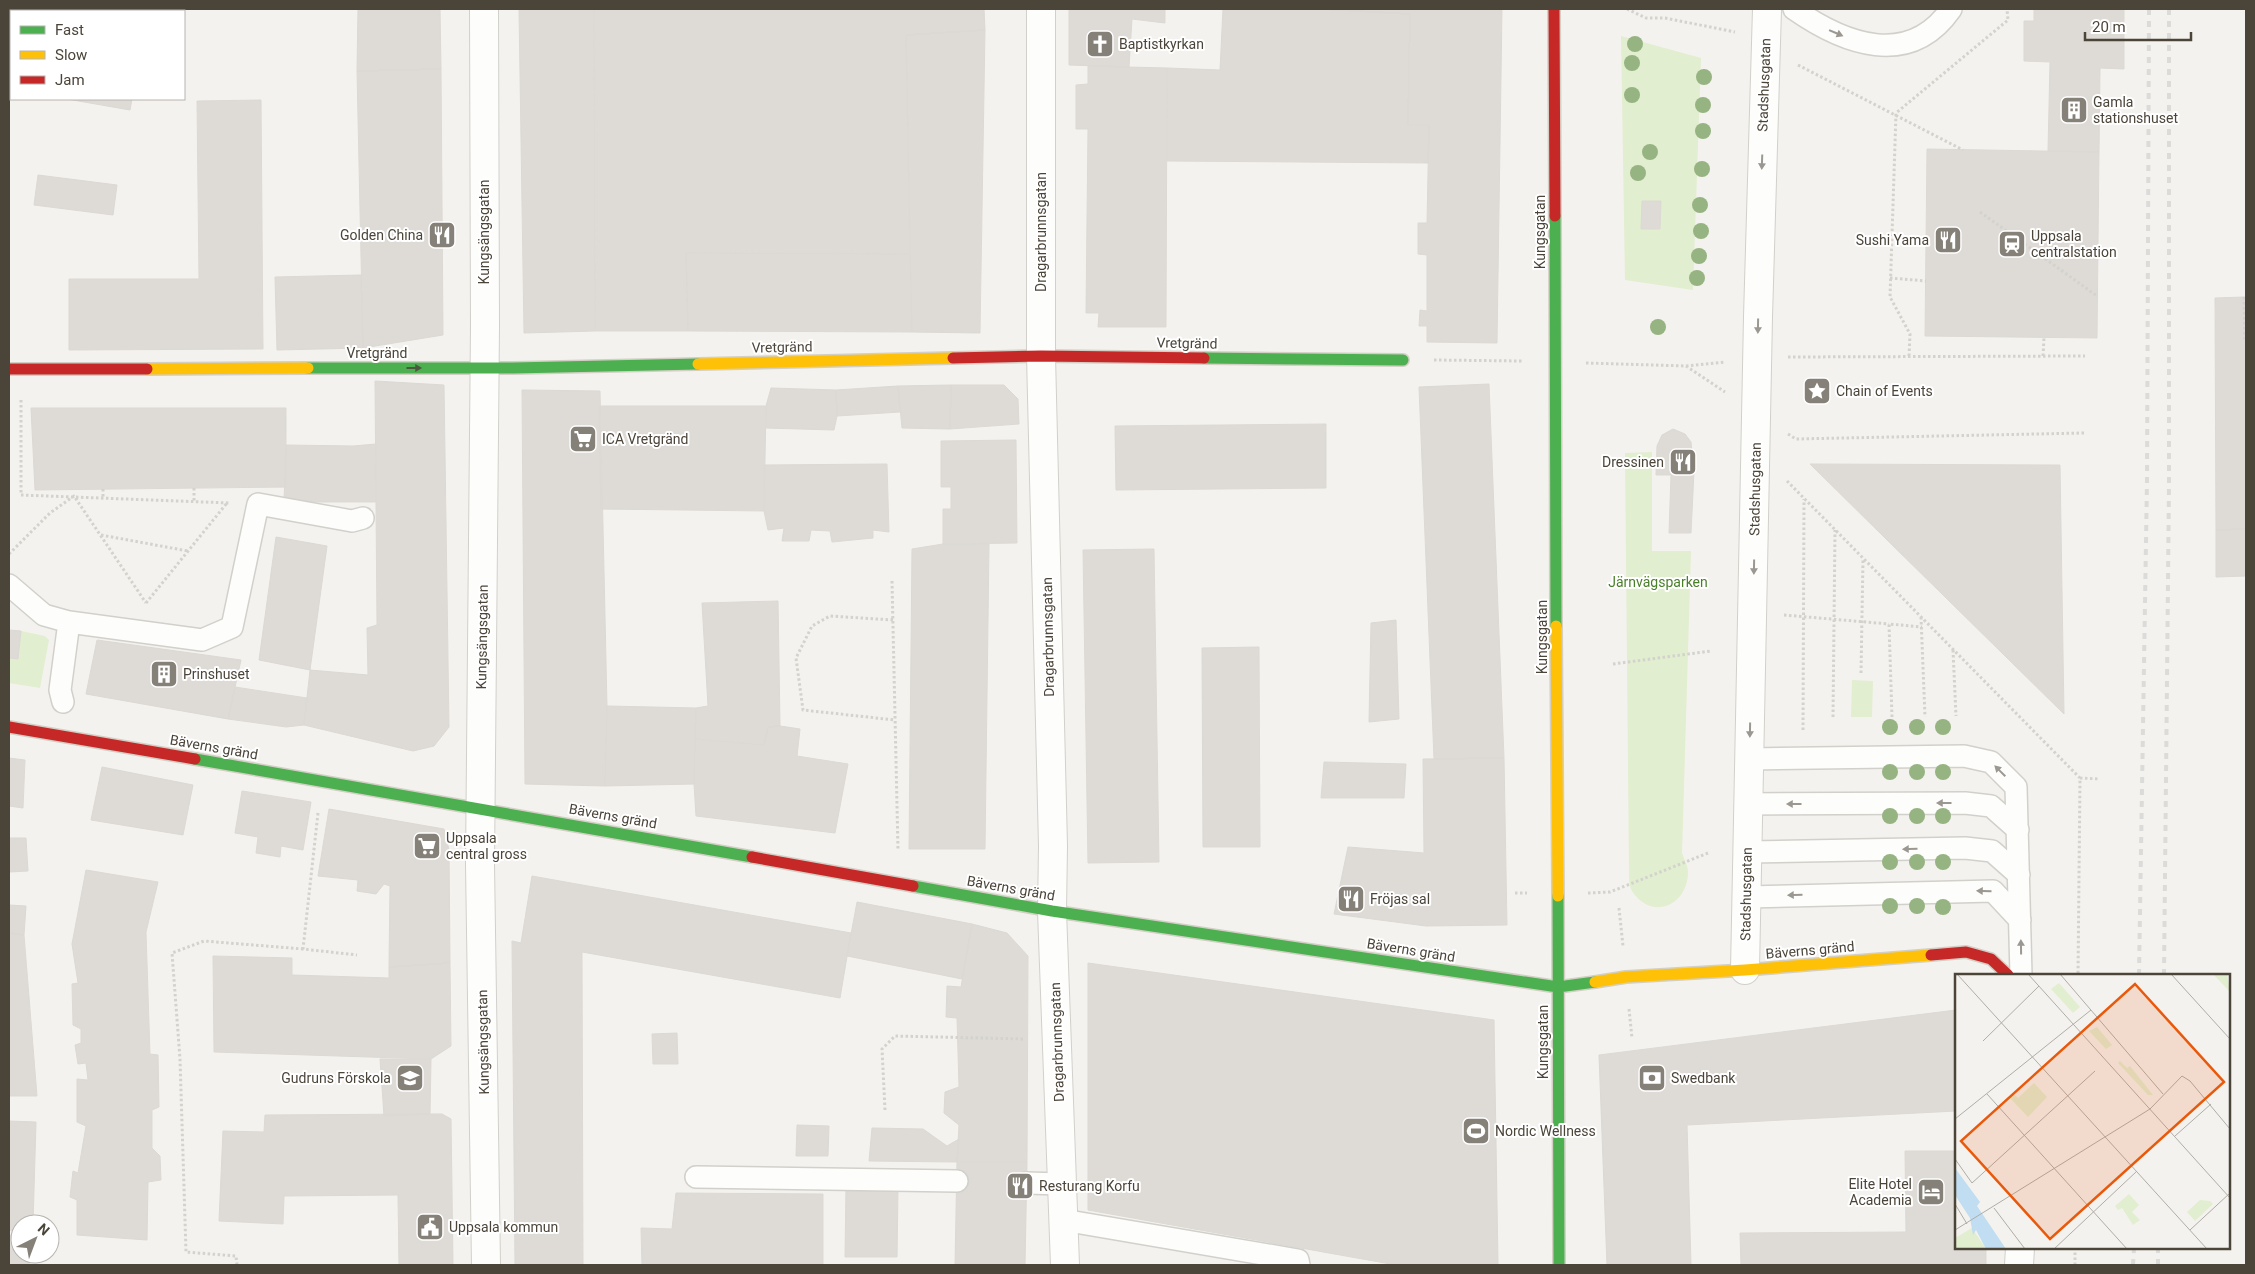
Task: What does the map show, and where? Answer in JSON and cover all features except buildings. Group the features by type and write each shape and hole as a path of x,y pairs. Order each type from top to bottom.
{"street":[{"name":"Kungsängsgatan","path":"484,9 481,808 486,1265"},
{"name":"Dragarbrunnsgatan","path":"1041,9 1041,356 1053,846 1052,911 1065,1265"},
{"name":"Kungsgatan","path":"1554,9 1558,1265"},
{"name":"Stadshusgatan","path":"1745,970 1767,9"},
{"name":"Vretgränd","path":"9,369 484,368 1041,356 1403,360"},
{"name":"Bäverns gränd","path":"9,727 481,808 1052,911 1558,987 1626,977 1745,970 1966,952 1991,959 2007,974"},
{"path":"2019,1265 2020,1249"}],"lane":[{"path":"1794,9 1836,34 1878,45 1903,45 1920,38 1936,28 1951,9"},
{"path":"9,585 44,615 69,622 202,640 232,627 258,504 352,521 363,518"},
{"path":"63,702 60,690 69,622"},
{"path":"1750,759 1964,756 1991,762 2016,787 2021,974"},
{"path":"1748,804 1965,803 1992,806 2018,830"},
{"path":"1747,852 1965,848 1992,851 2019,874"},
{"path":"1746,897 1993,891 2020,920"},
{"path":"696,1177 957,1181"},
{"path":"1026,1184 1062,1184"},
{"path":"1063,1220 1298,1260 1299,1265"}],"path":[{"path":"1910,356 1910,334 1890,296 1896,113 2008,20 2007,9"},
{"path":"1980,212 2097,296"},
{"path":"1890,278 1926,281"},
{"path":"2244,297 2245,341"},
{"path":"2043,356 2044,338"},
{"path":"1788,356 2085,356"},
{"path":"1403,360 1686,366 1796,439 2084,433"},
{"path":"21,369 21,495 258,504"},
{"path":"1787,482 2080,778 2100,779"},
{"path":"194,488 194,501"},
{"path":"103,489 103,498"},
{"path":"74,496 146,603 145,632"},
{"path":"9,554 50,514 74,496"},
{"path":"1803,731 1804,498"},
{"path":"146,603 227,502"},
{"path":"1833,717 1835,530"},
{"path":"100,535 188,551"},
{"path":"1861,674 1863,558"},
{"path":"892,581 899,883"},
{"path":"1776,614 1922,627"},
{"path":"893,620 830,616 812,626 796,658 803,710 895,720"},
{"path":"1921,617 1925,717"},
{"path":"1889,624 1892,717"},
{"path":"1953,649 1956,716"},
{"path":"1614,664 1711,651"},
{"path":"2078,974 2080,778"},
{"path":"303,949 322,780"},
{"path":"1610,892 1708,853"},
{"path":"237,1265 236,1256 186,1252 180,1059 172,954 204,941 357,955"},
{"path":"885,1110 882,1050 895,1036 1057,1040"},
{"path":"2075,1249 2075,1265"}],"green space":[{"path":"1621,36 1701,58 1693,290 1625,280"},
{"name":"Järnvägsparken","path":"1652,452 1652,551 1691,551 1682,853 1688,872 1682,894 1667,906 1658,907 1640,900 1632,891 1629,881 1625,453"},
{"path":"21,631 45,636 49,640 40,688 9,683 9,658 18,659"},
{"path":"1852,680 1873,681 1872,717 1851,717"}],"railway":[{"path":"2139,974 2147,480 2149,9"},
{"path":"2164,974 2169,483 2169,9"},
{"path":"2133,1265 2134,1249"},
{"path":"2158,1249 2158,1265"}],"traffic: fast":[{"path":"1555,216 1556,626"},
{"path":"1204,358 1403,360"},
{"path":"308,368 513,368 698,364"},
{"path":"195,759 752,857"},
{"path":"913,886 1052,911 1558,987 1595,982"},
{"path":"1558,896 1559,1265"}],"traffic: slow":[{"path":"698,364 953,358"},
{"path":"147,369 308,368"},
{"path":"1556,626 1558,896"},
{"path":"1595,982 1626,977 1745,970 1931,955"}],"traffic: jam":[{"path":"1554,9 1555,216"},
{"path":"953,358 1041,356 1204,358"},
{"path":"9,369 147,369"},
{"path":"9,727 195,759"},
{"path":"752,857 913,886"},
{"path":"1931,955 1966,952 1991,959 2007,974"}],"place":[{"name":"Baptistkyrkan","path":"1100,44"},
{"name":"Gamla stationshuset","path":"2074,110"},
{"name":"Golden China","path":"442,235"},
{"name":"Sushi Yama","path":"1948,240"},
{"name":"Uppsala centralstation","path":"2012,244"},
{"name":"Chain of Events","path":"1817,391"},
{"name":"ICA Vretgränd","path":"583,439"},
{"name":"Dressinen","path":"1683,462"},
{"name":"Prinshuset","path":"164,674"},
{"name":"Uppsala central gross","path":"427,846"},
{"name":"Fröjas sal","path":"1351,899"},
{"name":"Gudruns Förskola","path":"410,1078"},
{"name":"Swedbank","path":"1652,1078"},
{"name":"Nordic Wellness","path":"1476,1131"},
{"name":"Resturang Korfu","path":"1020,1186"},
{"name":"Elite Hotel Academia","path":"1931,1192"},
{"name":"Uppsala kommun","path":"430,1227"}]}
